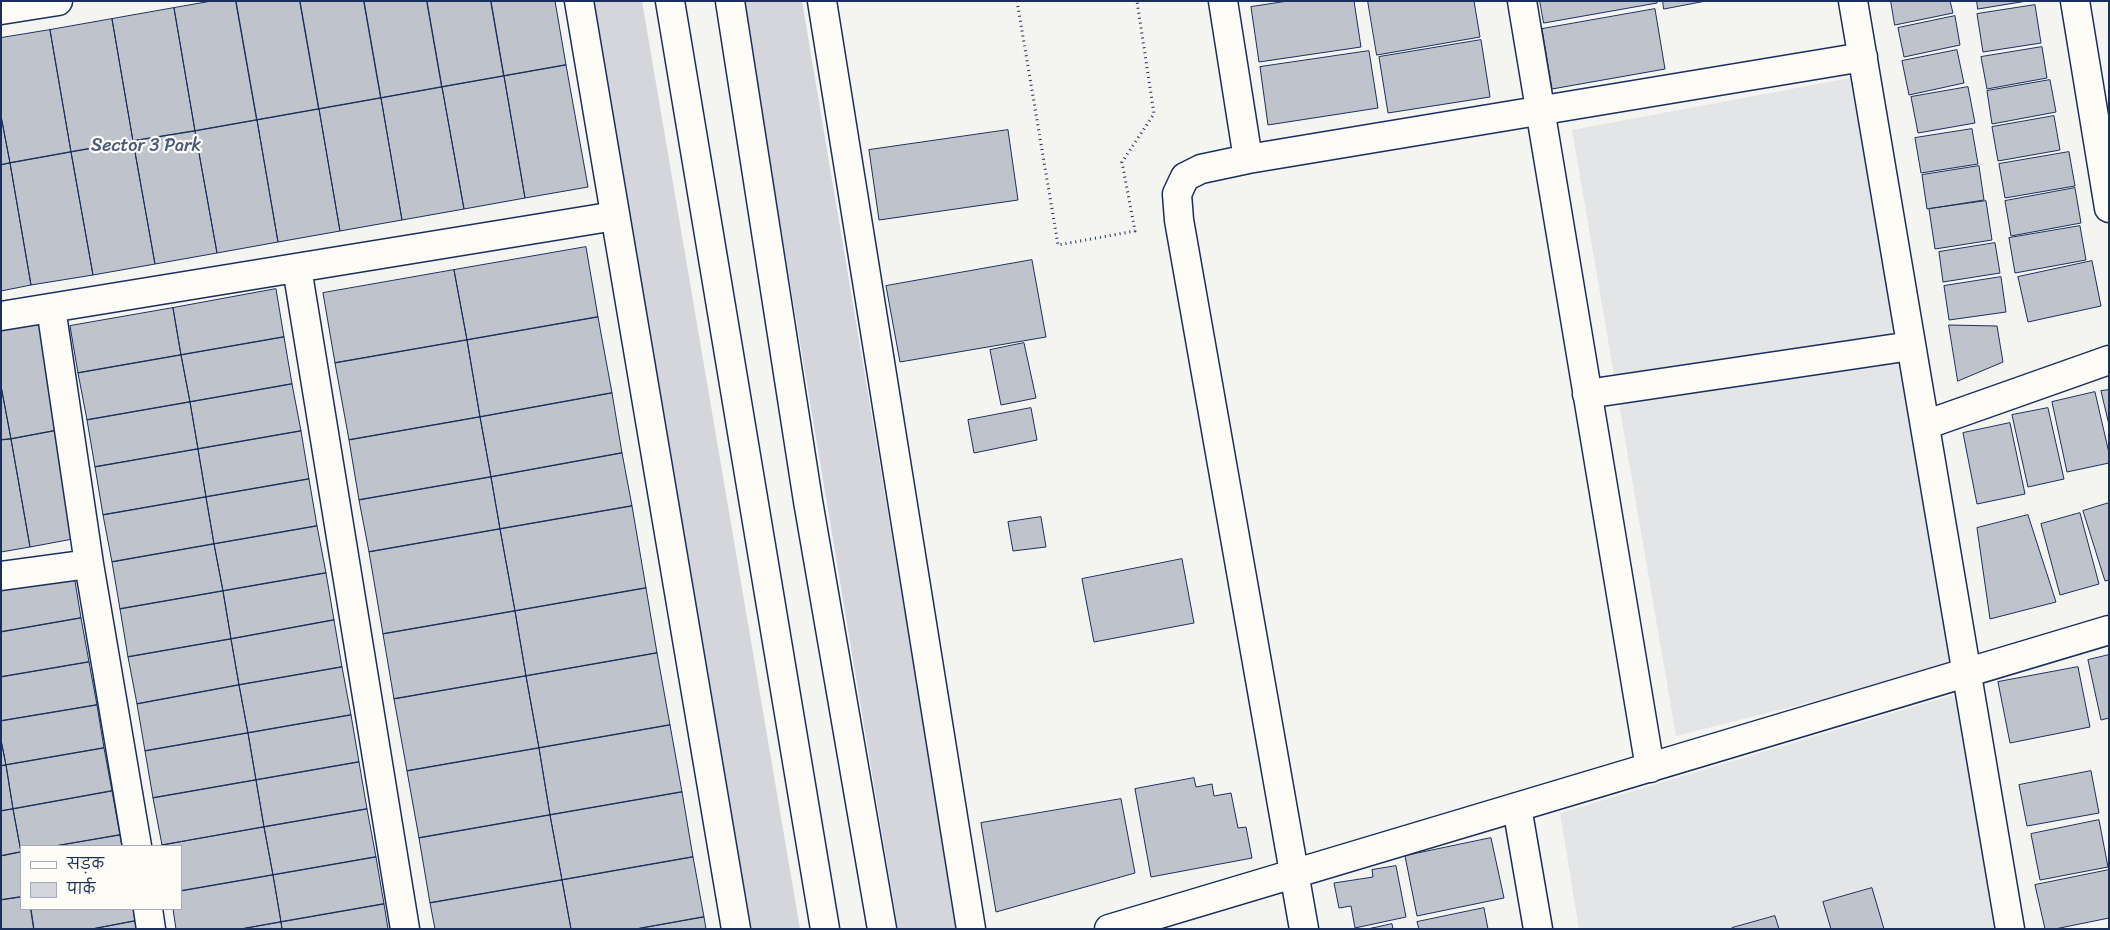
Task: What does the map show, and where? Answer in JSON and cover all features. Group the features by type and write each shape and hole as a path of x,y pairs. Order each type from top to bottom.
{"street":[{"path":"1,10 58,1"},
{"path":"579,1 736,929"},
{"path":"670,1 825,929"},
{"path":"730,1 808,501 882,929"},
{"path":"822,1 971,929"},
{"path":"1223,1 1248,160"},
{"path":"1522,1 1539,112 1650,768"},
{"path":"1853,1 2010,929"},
{"path":"2075,1 2106,170 2109,208"},
{"path":"1304,929 1179,220 1177,194 1185,177 1201,169 1248,160 1863,58"},
{"path":"1,316 615,216"},
{"path":"297,268 405,929"},
{"path":"51,308 89,564 137,845"},
{"path":"1587,394 1911,346"},
{"path":"1925,425 2109,360"},
{"path":"1,576 89,564"},
{"path":"1109,929 2109,630"},
{"path":"1517,807 1538,929"},
{"path":"148,910 151,929"}],"path":[{"path":"1018,1 1058,245 1134,231 1122,162 1154,114 1137,1"}],"shaded area":[{"path":"1850,78 1962,664 1676,736 1572,130"},
{"path":"1969,690 2009,929 1579,929 1560,813"}],"green space":[{"path":"590,1 642,1 800,929 748,929"},
{"path":"743,1 802,1 958,929 898,929"}],"building":[{"path":"212,1 236,1 257,120 195,131 174,8"},
{"path":"236,1 300,1 319,109 257,120"},
{"path":"300,1 364,1 381,98 319,109"},
{"path":"364,1 427,1 442,87 381,98"},
{"path":"427,1 491,1 504,76 442,87"},
{"path":"491,1 555,1 566,65 504,76"},
{"path":"1288,1 1354,1 1361,47 1259,62 1251,7"},
{"path":"1368,1 1474,1 1480,37 1377,55"},
{"path":"1540,1 1657,1 1657,3 1544,23"},
{"path":"1663,1 1706,1 1664,9"},
{"path":"1891,1 1950,1 1953,13 1895,25"},
{"path":"1977,1 2027,1 1978,9"},
{"path":"2035,5 2041,43 1983,52 1977,14"},
{"path":"174,8 195,131 133,141 112,19"},
{"path":"1655,9 1665,69 1552,89 1542,29"},
{"path":"1955,16 1960,45 1904,57 1898,28"},
{"path":"112,19 133,141 71,152 50,30"},
{"path":"50,30 71,152 10,163 1,116 1,38"},
{"path":"1481,40 1490,97 1388,113 1379,57"},
{"path":"2042,47 2047,78 1987,89 1981,57"},
{"path":"1957,50 1964,83 1909,95 1902,61"},
{"path":"1369,51 1378,108 1268,125 1260,67"},
{"path":"566,65 588,187 525,198 504,76"},
{"path":"504,76 525,198 464,209 442,87"},
{"path":"2050,80 2056,112 1992,124 1987,91"},
{"path":"442,87 464,209 402,220 381,98"},
{"path":"1968,87 1975,123 1918,133 1911,97"},
{"path":"381,98 402,220 340,231 319,109"},
{"path":"319,109 340,231 278,242 257,120"},
{"path":"1,116 10,163 1,165"},
{"path":"2054,116 2060,150 1998,161 1992,127"},
{"path":"257,120 278,242 217,253 195,131"},
{"path":"1972,129 1978,164 1921,173 1915,138"},
{"path":"1008,130 1018,200 879,220 869,150"},
{"path":"195,131 217,253 155,264 133,141"},
{"path":"133,141 155,264 93,275 71,152"},
{"path":"71,152 93,275 31,285 10,163"},
{"path":"2069,152 2075,186 2005,198 1999,164"},
{"path":"10,163 31,285 1,291 1,165"},
{"path":"1979,166 1984,200 1927,209 1922,175"},
{"path":"2075,188 2081,223 2011,236 2005,201"},
{"path":"1986,201 1992,240 1935,249 1929,209"},
{"path":"2080,226 2086,260 2015,273 2009,238"},
{"path":"1995,243 2000,273 1943,282 1939,252"},
{"path":"586,247 598,317 467,340 454,270"},
{"path":"1032,260 1046,337 900,362 886,286"},
{"path":"2092,261 2101,306 2028,322 2018,277"},
{"path":"454,270 467,340 335,363 323,293"},
{"path":"2001,277 2006,312 1949,320 1944,286"},
{"path":"276,289 284,337 181,355 173,308"},
{"path":"173,308 181,355 78,373 70,326"},
{"path":"598,317 612,393 480,417 467,340"},
{"path":"40,321 59,430 11,439 1,386 1,328"},
{"path":"1949,325 1997,326 2003,362 1958,381"},
{"path":"284,337 292,384 190,402 181,355"},
{"path":"467,340 480,417 349,440 335,363"},
{"path":"1024,343 1036,398 1001,405 990,350"},
{"path":"181,355 190,402 87,420 78,373"},
{"path":"292,384 301,431 198,449 190,402"},
{"path":"1,386 11,439 1,440"},
{"path":"2109,390 2109,425 2101,391"},
{"path":"2095,392 2109,453 2109,463 2067,472 2052,402"},
{"path":"612,393 622,453 491,477 480,417"},
{"path":"190,402 198,449 95,467 87,420"},
{"path":"1031,408 1037,440 974,453 968,420"},
{"path":"2048,408 2064,479 2028,487 2012,415"},
{"path":"480,417 491,477 359,500 349,440"},
{"path":"2010,423 2025,494 1977,504 1963,433"},
{"path":"59,430 78,538 30,547 11,439"},
{"path":"301,431 309,479 206,497 198,449"},
{"path":"11,439 30,547 1,552 1,440"},
{"path":"198,449 206,497 103,515 95,467"},
{"path":"622,453 632,506 500,529 491,477"},
{"path":"491,477 500,529 369,552 359,500"},
{"path":"309,479 317,526 214,544 206,497"},
{"path":"206,497 214,544 112,562 103,515"},
{"path":"2109,503 2109,580 2105,581 2083,511"},
{"path":"632,506 646,588 515,611 500,529"},
{"path":"2080,513 2099,584 2060,595 2041,524"},
{"path":"2028,515 2056,602 1990,619 1977,528"},
{"path":"1041,517 1046,547 1013,551 1008,522"},
{"path":"317,526 326,573 223,591 214,544"},
{"path":"500,529 515,611 383,634 369,552"},
{"path":"214,544 223,591 120,609 112,562"},
{"path":"1182,559 1194,623 1094,642 1082,579"},
{"path":"326,573 334,620 231,639 223,591"},
{"path":"74,575 81,618 1,632 1,588"},
{"path":"646,588 657,653 526,676 515,611"},
{"path":"223,591 231,639 128,657 120,609"},
{"path":"515,611 526,676 394,699 383,634"},
{"path":"81,618 89,662 1,677 1,632"},
{"path":"334,620 342,667 239,685 231,639"},
{"path":"231,639 239,685 137,704 128,657"},
{"path":"657,653 670,725 539,748 526,676"},
{"path":"2109,655 2109,718 2101,720 2088,660"},
{"path":"89,662 97,705 1,721 1,677"},
{"path":"342,667 351,715 248,733 239,685"},
{"path":"2078,667 2090,727 2010,743 1998,682"},
{"path":"526,676 539,748 407,771 394,699"},
{"path":"239,685 248,733 145,751 137,704"},
{"path":"97,705 104,748 6,765 1,740 1,721"},
{"path":"351,715 359,762 256,780 248,733"},
{"path":"670,725 682,792 550,815 539,748"},
{"path":"248,733 256,780 153,798 145,751"},
{"path":"1,740 6,765 1,766"},
{"path":"104,748 112,791 13,809 6,765"},
{"path":"539,748 550,815 419,838 407,771"},
{"path":"359,762 367,809 264,827 256,780"},
{"path":"6,765 13,809 1,811 1,766"},
{"path":"2091,771 2099,813 2027,826 2019,785"},
{"path":"1194,778 1196,787 1212,784 1214,796 1231,793 1238,828 1246,827 1252,858 1151,877 1135,789"},
{"path":"256,780 264,827 162,845 153,798"},
{"path":"112,791 120,835 61,845 20,845 20,847 13,809"},
{"path":"682,792 693,857 562,880 550,815"},
{"path":"1121,799 1135,873 996,912 981,823"},
{"path":"13,809 20,852 1,856 1,811"},
{"path":"367,809 376,857 273,875 264,827"},
{"path":"550,815 562,880 430,903 419,838"},
{"path":"2099,820 2108,867 2040,880 2031,834"},
{"path":"264,827 273,875 182,891 182,845 162,845"},
{"path":"120,835 122,845 61,845"},
{"path":"1491,838 1504,898 1417,916 1405,856"},
{"path":"20,852 20,897 1,900 1,856"},
{"path":"376,857 384,904 281,922 273,875"},
{"path":"693,857 704,917 636,929 571,929 562,880"},
{"path":"1396,866 1406,917 1355,928 1351,906 1339,908 1334,883 1373,877 1372,870"},
{"path":"2109,870 2109,918 2055,929 2045,929 2035,885"},
{"path":"273,875 281,922 241,929 176,929 173,910 182,910 182,891"},
{"path":"562,880 571,929 435,929 430,903"},
{"path":"1872,888 1884,929 1831,929 1823,902"},
{"path":"20,897 20,910 31,910 34,929 1,929 1,900"},
{"path":"384,904 388,929 282,929 281,922"},
{"path":"1484,908 1488,929 1419,929 1417,922"},
{"path":"31,910 133,910 135,921 92,929 34,929"},
{"path":"1775,916 1779,929 1732,929 1732,928"},
{"path":"704,917 706,929 636,929"},
{"path":"135,921 136,929 92,929"},
{"path":"281,922 282,929 241,929"},
{"path":"1392,924 1393,929 1368,929"}],"park label":[{"name":"Sector 3 Park","path":"146,146"}]}
